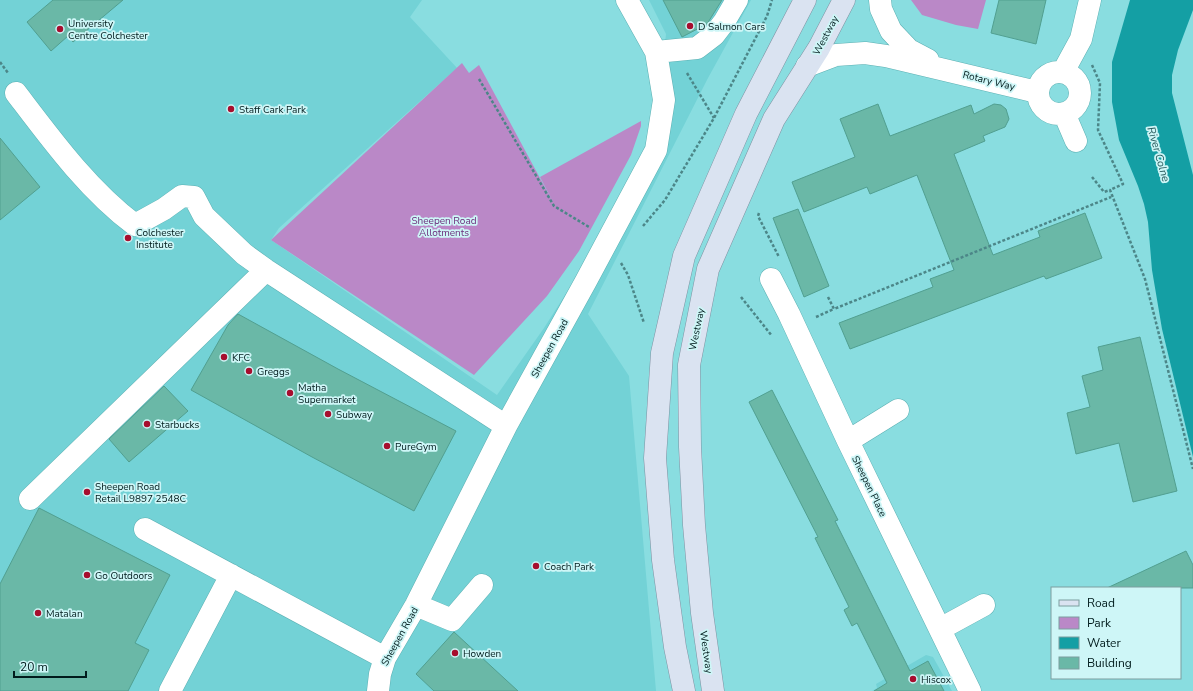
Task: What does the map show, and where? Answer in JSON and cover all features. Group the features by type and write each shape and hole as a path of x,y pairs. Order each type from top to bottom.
{"main road":[{"path":"684,691 675,647 663,560 654,458 662,353 684,256 746,114 805,0"},
{"name":"Westway","path":"713,691 702,613 694,525 690,447 689,365 708,269 774,119 819,48 844,0"}],"street":[{"name":"Sheepen Road","path":"378,691 380,674 385,658 416,605 506,426 656,150 664,100 656,52 627,0"},
{"path":"656,52 697,48 714,35 724,22 737,0"},
{"path":"880,0 881,9 891,31 909,50 948,70"},
{"path":"1063,72 1081,39 1090,0"},
{"path":"807,66 836,55 865,54 886,56 948,70"},
{"name":"Rotary Way","path":"948,70 1033,91"},
{"path":"1063,72 1069,74 1075,79 1080,92 1076,105 1071,110 1058,114 1050,112 1044,108 1033,91 1044,77 1050,73 1063,72"},
{"path":"16,93 49,137 84,177 117,212 135,225 164,210 182,196 194,197 204,216 244,254 266,270 506,426"},
{"path":"1064,113 1076,141"},
{"path":"30,499 266,270"},
{"name":"Sheepen Place","path":"771,279 970,691"},
{"path":"848,441 898,410"},
{"path":"146,528 385,658"},
{"path":"170,691 231,575"},
{"path":"416,605 452,620 482,585"},
{"path":"940,629 984,605"}],"path":[{"path":"665,200 714,118 767,16 772,0"},
{"path":"1081,39 1100,83 1098,130 1123,184 1104,192 1092,177"},
{"path":"656,52 685,69 714,118"},
{"path":"479,79 554,206 608,239"},
{"path":"1110,190 1145,280 1193,469"},
{"path":"828,297 834,309 1112,197"},
{"path":"759,208 758,216 780,259"},
{"path":"621,262 628,275 645,327"}],"shaded area":[{"path":"0,0 422,0 410,17 457,68 279,228 271,240 497,395 544,328 574,281 641,158 659,100 666,34 649,0 751,0 708,78 588,314 629,376 656,691 0,691"},
{"path":"926,655 933,657 952,691 872,691 877,688 876,684"}],"green space":[{"path":"911,0 986,0 978,29 956,25 922,15"},
{"name":"Sheepen Road Allotments","path":"462,63 469,73 479,65 555,206 540,177 641,121 641,126 631,155 579,251 547,296 474,375 271,240"}],"water":[{"name":"River Colne","path":"1130,0 1193,0 1193,10 1178,50 1172,75 1172,93 1193,175 1193,457 1162,329 1152,270 1148,222 1144,204 1119,140 1112,102 1112,62"}],"building":[{"name":"University Centre Colchester","path":"53,0 123,0 73,42 68,36 51,51 27,22"},
{"name":"D Salmon Cars","path":"663,0 722,0 707,24 682,37"},
{"path":"999,0 1046,0 1036,44 991,33"},
{"path":"878,104 890,136 971,105 974,114 994,104 1001,105 1006,109 1009,119 1005,127 983,136 985,141 954,154 993,255 1040,237 1038,231 1085,213 1102,258 1046,279 1044,276 850,349 839,323 933,287 930,279 954,270 917,175 870,194 867,187 804,212 792,182 855,157 840,119"},
{"path":"0,138 40,187 0,220"},
{"path":"798,209 829,286 804,297 773,218"},
{"path":"238,314 456,431 414,511 191,390 228,325"},
{"path":"1140,337 1177,491 1133,502 1119,443 1076,454 1067,413 1090,407 1082,376 1103,370 1098,347"},
{"name":"Starbucks","path":"164,386 188,411 129,462 109,439"},
{"path":"772,390 838,520 835,521 910,671 928,661 944,691 874,691 887,683 857,623 852,626 844,610 849,607 815,538 818,537 749,402"},
{"path":"39,508 170,575 135,643 149,650 128,691 0,691 0,584"},
{"path":"1186,551 1193,565 1193,588 1109,587"},
{"name":"Howden","path":"454,632 518,691 434,691 416,674"}],"place":[{"name":"D Salmon Cars","path":"690,26"},
{"name":"University Centre Colchester","path":"60,29"},
{"name":"Staff Cark Park","path":"231,109"},
{"name":"Colchester Institute","path":"128,238"},
{"name":"KFC","path":"224,357"},
{"name":"Greggs","path":"249,371"},
{"name":"Matha Supermarket","path":"290,393"},
{"name":"Subway","path":"328,414"},
{"name":"Starbucks","path":"147,424"},
{"name":"PureGym","path":"387,446"},
{"name":"Sheepen Road Retail L9897 2548C","path":"87,492"},
{"name":"Coach Park","path":"536,566"},
{"name":"Go Outdoors","path":"87,575"},
{"name":"Matalan","path":"38,613"},
{"name":"Howden","path":"455,653"},
{"name":"Hiscox","path":"913,679"}]}
